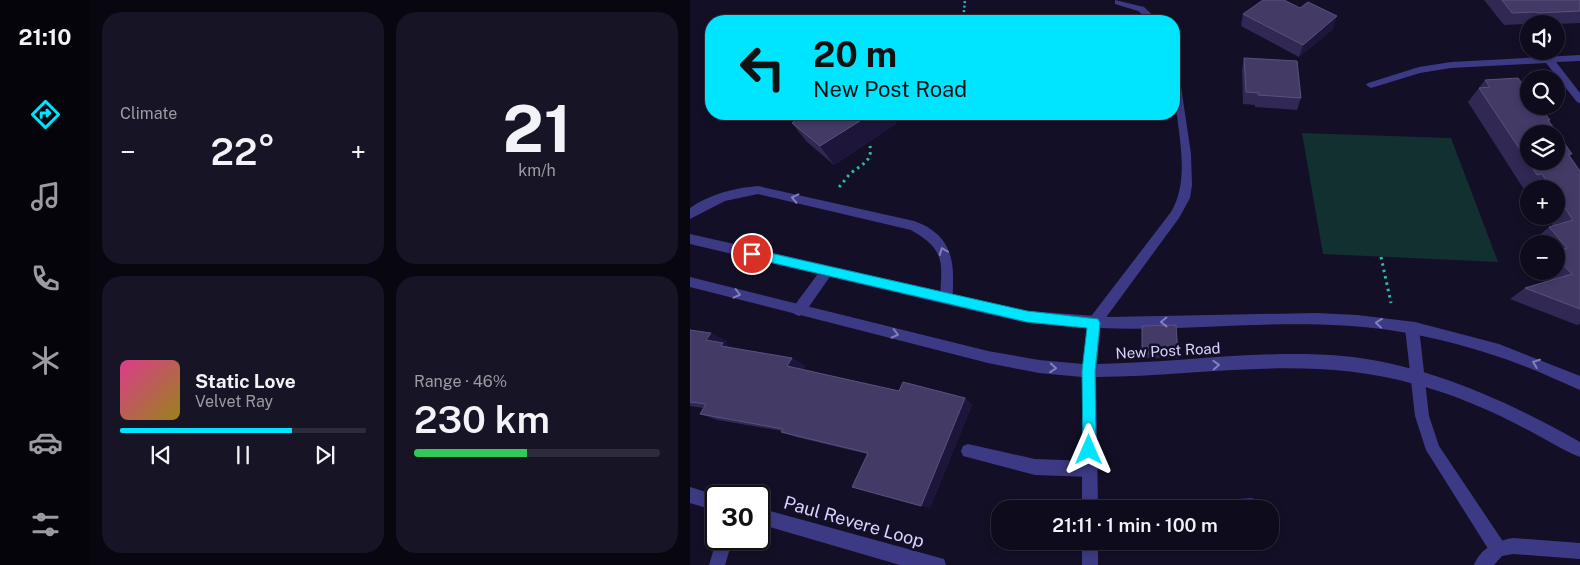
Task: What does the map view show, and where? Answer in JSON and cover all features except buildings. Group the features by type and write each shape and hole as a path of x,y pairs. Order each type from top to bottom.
{"street":[{"path":"1118,2 1141,9 1148,15"},
{"path":"1565,59 1580,58"},
{"path":"1371,85 1419,70 1549,60 1580,100"},
{"path":"1090,500 1089,371 1094,323 1175,215 1184,199 1186,176 1180,113"},
{"path":"690,214 704,204 741,192 758,190 914,226 932,234 943,246 948,265 946,298"},
{"name":"New Post Road","path":"690,239 1027,317 1094,323 1314,319 1357,321 1412,328 1448,334 1498,348 1544,366 1580,383"},
{"path":"800,310 827,271"},
{"name":"New Post Road","path":"690,282 988,357 1037,367 1089,371 1310,361 1361,366 1417,378 1503,409 1546,430 1580,450"},
{"path":"1412,328 1422,416 1432,450 1498,549"},
{"path":"968,451 1035,467 1090,469"},
{"path":"690,495 705,500"},
{"name":"Paul Revere Loop","path":"770,519 908,559 938,565"},
{"path":"1482,565 1498,549 1513,546 1580,551"},
{"path":"717,565 721,550"},
{"path":"1090,550 1090,565"}],"path":[{"path":"964,15 965,0"},
{"path":"824,205 850,174 868,161 870,146"},
{"path":"1382,257 1392,308 1393,325"}],"green space":[{"path":"1302,133 1451,138 1498,262 1323,254"}],"route":[{"path":"752,254 1027,317 1094,323 1089,371 1089,450"}]}
